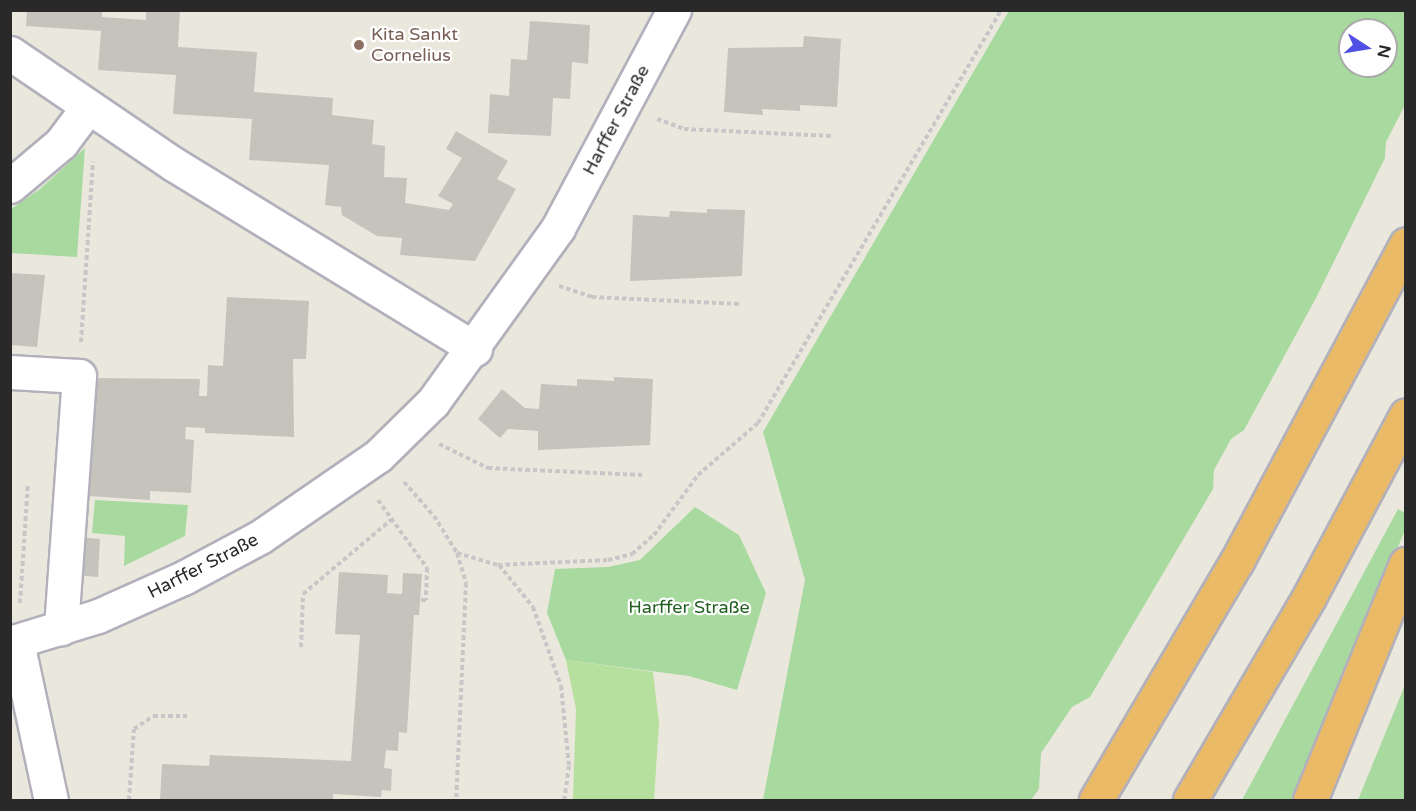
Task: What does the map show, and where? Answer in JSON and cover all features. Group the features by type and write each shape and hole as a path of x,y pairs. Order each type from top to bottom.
{"highway":[{"path":"1096,801 1237,561 1406,244"},
{"path":"1190,801 1309,597 1406,415"},
{"path":"1310,801 1406,564"}],"street":[{"name":"Harffer Straße","path":"14,643 98,616 194,572 260,537 357,472 407,428 475,349 558,228 625,106 674,10"},
{"path":"10,53 92,109 475,349"},
{"path":"10,186 61,143 92,109"},
{"path":"10,372 79,376 61,628"},
{"path":"14,643 51,801"}],"path":[{"path":"457,553 498,565 608,560 632,554 654,534 698,475 758,423 1001,10"},
{"path":"625,106 684,129 832,136"},
{"path":"79,376 92,109"},
{"path":"526,274 592,297 740,304"},
{"path":"407,428 488,468 643,475"},
{"path":"357,472 428,568 426,600 420,600"},
{"path":"14,643 28,484"},
{"path":"414,492 457,553 466,583 456,801"},
{"path":"301,647 303,594 392,519"},
{"path":"498,565 533,607 561,686 569,766 564,801"},
{"path":"129,801 134,729 153,716 187,716"}],"green space":[{"path":"1009,11 1405,11 1405,105 1386,142 1385,158 1316,298 1244,430 1231,439 1214,470 1213,489 1090,697 1072,707 1041,753 1039,789 1031,800 763,800 805,580 763,432"},
{"path":"85,148 77,257 11,253 11,209 40,189"},
{"path":"95,500 188,505 185,536 124,566 125,536 92,533"},
{"name":"Harffer Straße","path":"695,507 739,535 766,593 737,690 689,676 566,660 547,613 555,569 608,567 640,560"},
{"path":"1398,509 1405,513 1405,530 1294,800 1242,800"},
{"path":"566,660 653,672 659,723 654,800 573,800 576,709"},
{"path":"1405,685 1405,800 1358,800"}],"building":[{"path":"27,10 102,10 102,17 146,20 146,10 180,10 178,47 257,52 254,92 333,98 332,115 374,120 372,144 385,146 384,177 407,178 405,203 449,210 453,204 438,196 462,158 446,149 456,131 508,161 497,179 516,189 475,261 400,255 402,238 377,236 342,215 341,207 325,205 329,165 249,160 252,119 173,114 176,75 98,70 101,31 26,26"},
{"path":"530,21 590,25 588,64 572,62 570,99 553,98 551,136 488,133 490,94 509,96 511,59 527,60"},
{"path":"804,36 841,39 837,107 800,105 800,111 762,109 763,115 724,112 728,48 803,47"},
{"path":"707,209 745,210 742,276 630,281 633,215 669,217 670,211 707,213"},
{"path":"10,273 45,275 37,347 10,345"},
{"path":"227,297 309,301 306,359 293,359 294,437 205,433 205,428 186,427 185,439 194,440 191,493 150,491 150,500 88,496 90,378 200,379 199,396 207,396 208,365 223,366"},
{"path":"614,377 653,379 650,445 538,450 538,431 508,429 500,438 478,419 502,389 525,408 539,409 541,384 577,386 577,379 614,381"},
{"path":"77,537 100,539 98,577 74,575"},
{"path":"339,572 388,575 387,593 402,594 403,573 422,574 419,615 414,615 407,733 399,732 398,751 386,750 384,768 392,769 391,791 382,790 381,797 333,794 333,800 160,800 162,764 209,766 210,755 351,761 360,635 335,634"}],"place":[{"name":"Kita Sankt Cornelius","path":"359,45"}]}
